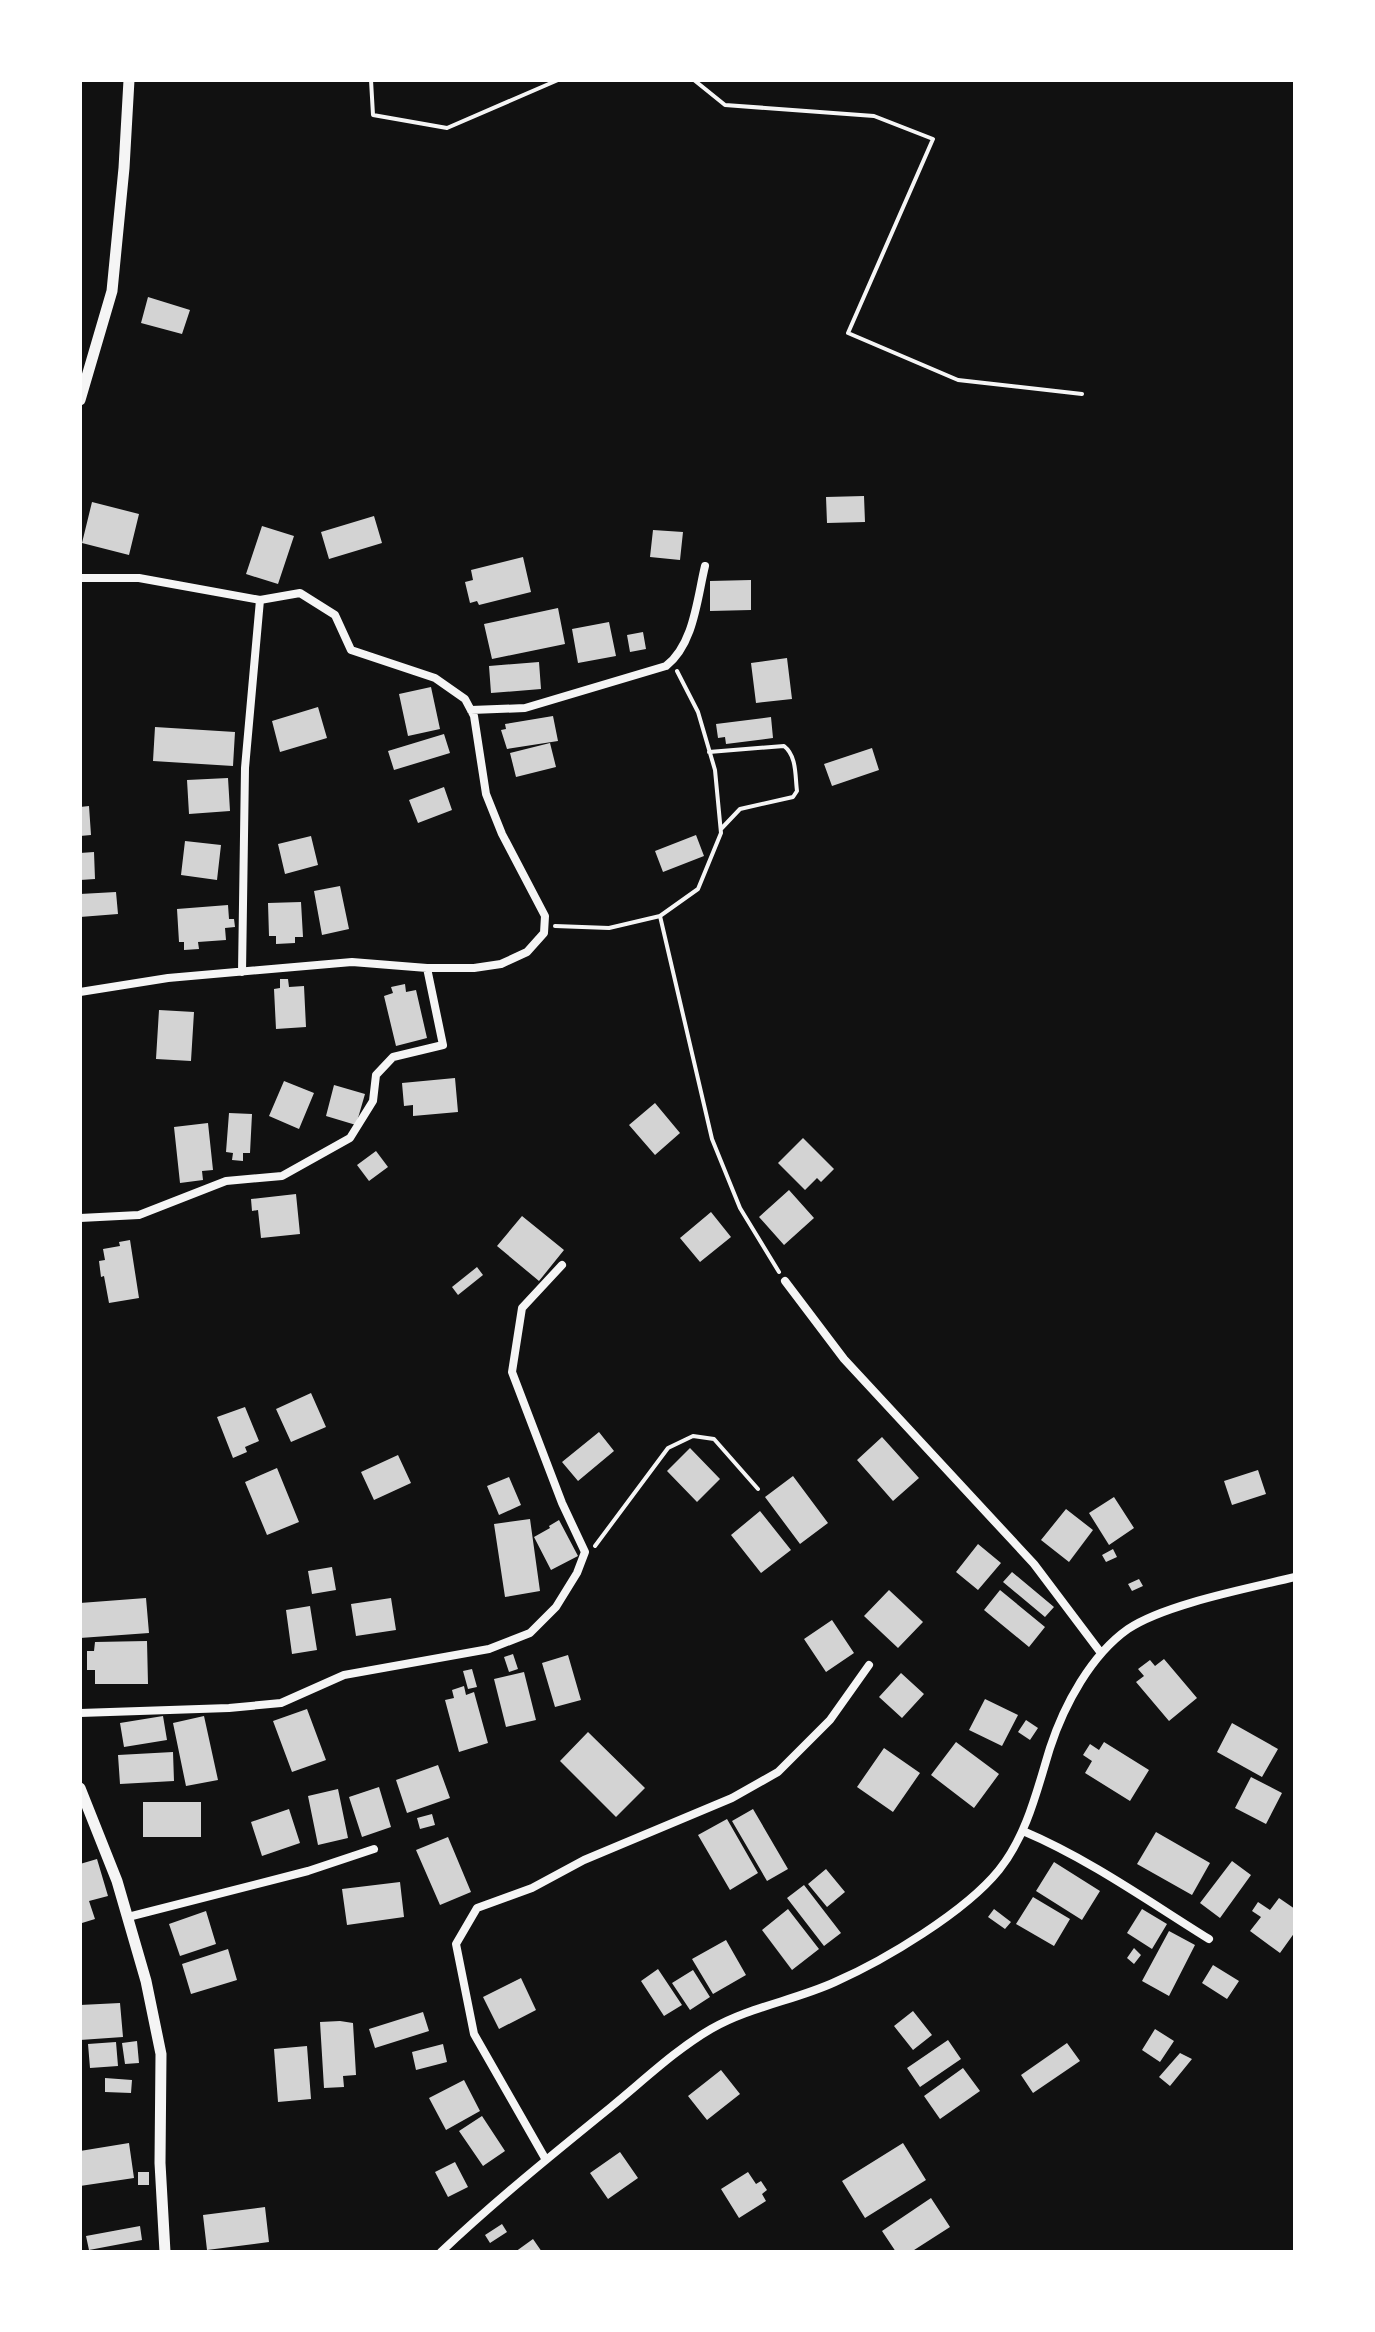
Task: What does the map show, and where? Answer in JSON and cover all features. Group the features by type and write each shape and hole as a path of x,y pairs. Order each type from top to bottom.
{"street":[{"path":"80,400 112,291 129,80"},
{"path":"471,710 525,708 666,666 678,657 691,627 705,566"},
{"path":"80,578 139,578 260,600 300,593 335,615 351,650 435,678 465,699 474,716 486,794 502,834 545,916 544,933 527,952 501,964 474,968 427,968 352,962 168,978 80,992"},
{"path":"242,972 245,768 260,600"},
{"path":"80,1218 139,1215 226,1181 282,1176 350,1138 373,1101 376,1075 393,1057 443,1045 427,968"},
{"path":"80,1713 229,1708 281,1703 344,1675 489,1649 530,1633 556,1607 580,1567 585,1552 562,1503 512,1372 522,1308 562,1265"},
{"path":"785,1281 844,1359 1034,1564 1101,1653"},
{"path":"441,2252 546,2160 656,2070 712,2029 835,1982 952,1914 999,1870 1023,1831 1055,1734 1101,1653 1130,1628 1174,1609 1295,1577"},
{"path":"546,2160 474,2034 456,1944 477,1908 532,1888 584,1860 732,1798 778,1772 830,1720 869,1665"},
{"path":"80,1788 128,1917 146,1981 161,2054 160,2163 165,2252"},
{"path":"1023,1831 1053,1843 1209,1939"},
{"path":"128,1917 308,1871 374,1849"}],"path":[{"path":"371,80 373,115 447,128 558,80"},
{"path":"694,80 725,105 874,116 933,139 848,333 958,380 1082,394"},
{"path":"545,925 609,928 660,916 698,889 721,833 715,770 698,712 672,661"},
{"path":"709,752 784,746 790,750 794,760 797,791 793,797 740,809 721,829"},
{"path":"660,916 712,1139 740,1208 785,1281"},
{"path":"580,1567 668,1448 693,1436 714,1439 758,1489"}],"building":[{"path":"148,297 190,310 182,334 141,323"},
{"path":"864,496 865,522 827,523 826,497"},
{"path":"92,502 139,514 129,555 82,543"},
{"path":"374,516 382,543 329,559 321,532"},
{"path":"262,526 294,536 278,584 246,574"},
{"path":"653,530 683,532 680,560 650,557"},
{"path":"523,557 531,592 479,605 477,601 470,603 465,582 473,580 471,570"},
{"path":"751,580 751,610 710,611 710,581"},
{"path":"558,608 565,644 492,659 484,624"},
{"path":"609,622 616,656 578,663 572,629"},
{"path":"643,632 646,649 630,652 627,635"},
{"path":"787,658 792,699 756,703 751,663"},
{"path":"539,662 541,689 491,693 489,666"},
{"path":"431,687 440,729 408,736 399,694"},
{"path":"318,707 327,738 280,752 272,721"},
{"path":"553,716 558,741 507,749 501,730 506,729 505,724"},
{"path":"771,717 773,738 726,744 725,737 718,738 716,724"},
{"path":"155,727 235,732 233,766 153,761"},
{"path":"444,734 450,753 394,770 388,751"},
{"path":"550,743 556,767 516,777 510,753"},
{"path":"872,748 879,770 832,786 824,764"},
{"path":"228,778 230,811 189,814 187,780"},
{"path":"444,787 452,810 418,823 409,800"},
{"path":"89,806 91,835 80,836 80,807"},
{"path":"696,835 704,856 663,872 655,851"},
{"path":"311,836 318,865 285,874 278,844"},
{"path":"185,841 221,845 217,880 181,875"},
{"path":"94,852 95,879 80,880 80,853"},
{"path":"340,886 349,929 322,935 314,891"},
{"path":"116,892 118,914 80,917 80,894"},
{"path":"301,902 303,937 295,937 295,943 276,944 276,936 269,936 268,903"},
{"path":"228,905 229,919 234,919 235,927 225,928 226,940 198,942 199,949 184,950 184,942 179,942 177,909"},
{"path":"280,979 288,979 289,987 304,986 306,1027 276,1029 274,989 280,988"},
{"path":"405,984 406,992 416,990 427,1038 396,1046 384,996 393,993 391,987"},
{"path":"159,1010 194,1012 191,1061 156,1059"},
{"path":"455,1078 458,1112 413,1116 413,1105 404,1106 402,1083"},
{"path":"284,1081 314,1093 299,1129 269,1116"},
{"path":"334,1085 365,1094 356,1125 326,1116"},
{"path":"655,1103 680,1133 655,1155 629,1125"},
{"path":"229,1113 252,1114 250,1153 243,1153 243,1161 232,1160 233,1153 226,1152"},
{"path":"208,1123 213,1170 202,1171 203,1180 180,1183 174,1127"},
{"path":"803,1138 834,1169 821,1182 817,1178 805,1190 778,1163"},
{"path":"376,1151 388,1167 369,1181 357,1165"},
{"path":"789,1190 814,1218 784,1245 759,1217"},
{"path":"296,1194 300,1234 261,1238 258,1210 252,1211 251,1199"},
{"path":"711,1212 731,1237 700,1262 680,1238"},
{"path":"522,1216 564,1250 539,1281 497,1246"},
{"path":"130,1240 139,1298 109,1303 99,1261 105,1260 103,1249 120,1246 119,1242"},
{"path":"477,1267 483,1275 458,1295 452,1287"},
{"path":"311,1393 326,1427 291,1442 276,1409"},
{"path":"245,1407 259,1441 245,1447 247,1452 233,1458 217,1417"},
{"path":"599,1432 614,1451 578,1481 562,1462"},
{"path":"882,1437 919,1478 893,1501 857,1460"},
{"path":"690,1448 720,1479 697,1502 667,1471"},
{"path":"398,1455 411,1483 374,1500 361,1472"},
{"path":"277,1468 299,1522 267,1535 245,1482"},
{"path":"1258,1470 1266,1494 1232,1505 1224,1481"},
{"path":"793,1476 828,1523 800,1544 765,1497"},
{"path":"509,1477 521,1505 499,1515 487,1486"},
{"path":"1114,1497 1134,1528 1109,1545 1089,1513"},
{"path":"1066,1509 1093,1530 1069,1562 1041,1540"},
{"path":"760,1511 791,1550 761,1573 731,1535"},
{"path":"530,1519 540,1591 505,1597 494,1524"},
{"path":"559,1520 578,1556 551,1570 534,1537"},
{"path":"978,1544 1001,1563 978,1590 956,1572"},
{"path":"1113,1549 1117,1557 1106,1562 1102,1555"},
{"path":"332,1567 336,1590 312,1594 308,1571"},
{"path":"1012,1572 1054,1607 1045,1617 1003,1582"},
{"path":"1139,1579 1143,1586 1132,1591 1128,1584"},
{"path":"889,1590 923,1622 898,1648 864,1616"},
{"path":"1000,1590 1045,1627 1029,1647 984,1610"},
{"path":"146,1598 149,1633 80,1638 80,1603"},
{"path":"391,1598 396,1630 356,1636 351,1604"},
{"path":"310,1606 317,1650 292,1654 286,1610"},
{"path":"832,1620 854,1653 826,1672 804,1639"},
{"path":"147,1641 148,1684 95,1684 95,1670 87,1670 87,1651 94,1651 95,1642"},
{"path":"513,1654 518,1669 509,1672 504,1657"},
{"path":"568,1655 581,1700 555,1707 542,1663"},
{"path":"1164,1659 1197,1698 1169,1721 1136,1682 1144,1676 1138,1669 1150,1660 1155,1666"},
{"path":"472,1669 477,1687 468,1689 463,1671"},
{"path":"524,1672 536,1720 506,1727 494,1679"},
{"path":"901,1673 924,1694 902,1718 879,1697"},
{"path":"464,1686 466,1695 474,1692 488,1743 459,1752 445,1700 454,1698 452,1690"},
{"path":"985,1699 1018,1715 1002,1746 969,1730"},
{"path":"307,1709 326,1760 292,1772 273,1721"},
{"path":"163,1716 167,1740 124,1747 120,1723"},
{"path":"204,1716 218,1780 186,1786 173,1723"},
{"path":"1026,1720 1038,1728 1030,1740 1018,1732"},
{"path":"1232,1723 1278,1749 1262,1777 1217,1752"},
{"path":"588,1732 645,1788 616,1817 560,1761"},
{"path":"956,1742 999,1774 974,1808 931,1775"},
{"path":"1104,1742 1149,1770 1130,1801 1085,1773 1092,1761 1083,1755 1090,1744 1099,1750"},
{"path":"884,1748 920,1773 893,1812 857,1787"},
{"path":"173,1752 174,1781 120,1784 118,1755"},
{"path":"438,1765 450,1798 407,1813 396,1780"},
{"path":"1251,1777 1282,1793 1266,1824 1235,1808"},
{"path":"379,1787 391,1827 362,1837 349,1797"},
{"path":"338,1789 348,1838 318,1845 308,1796"},
{"path":"143,1802 201,1802 201,1837 143,1837"},
{"path":"289,1809 300,1843 262,1856 251,1822"},
{"path":"753,1809 788,1869 767,1881 732,1821"},
{"path":"432,1814 435,1825 420,1829 417,1818"},
{"path":"727,1819 758,1873 730,1890 698,1835"},
{"path":"1156,1832 1210,1863 1192,1895 1137,1864"},
{"path":"448,1837 471,1892 440,1905 416,1850"},
{"path":"97,1859 108,1896 89,1901 95,1919 82,1923 80,1864"},
{"path":"1232,1861 1251,1875 1220,1918 1200,1903"},
{"path":"1054,1862 1100,1891 1082,1920 1036,1891"},
{"path":"826,1869 845,1892 827,1907 808,1884"},
{"path":"400,1882 404,1917 347,1925 342,1889"},
{"path":"804,1885 841,1933 824,1946 787,1898"},
{"path":"1033,1897 1070,1919 1054,1946 1016,1924"},
{"path":"1279,1898 1295,1909 1295,1932 1280,1953 1250,1931 1261,1917 1252,1911 1258,1902 1270,1910"},
{"path":"788,1909 819,1949 792,1970 762,1930"},
{"path":"994,1909 1011,1922 1005,1929 988,1917"},
{"path":"1142,1909 1167,1924 1152,1949 1127,1933"},
{"path":"206,1911 216,1944 180,1956 169,1924"},
{"path":"1169,1931 1195,1945 1169,1996 1142,1981"},
{"path":"726,1940 746,1975 713,1994 692,1959"},
{"path":"1134,1948 1141,1955 1134,1964 1127,1958"},
{"path":"228,1949 237,1980 191,1994 182,1964"},
{"path":"1213,1965 1239,1981 1227,1999 1202,1983"},
{"path":"658,1969 682,2005 664,2016 641,1981"},
{"path":"693,1970 710,1997 690,2010 672,1983"},
{"path":"521,1978 536,2010 499,2029 483,1997"},
{"path":"120,2003 123,2037 80,2040 80,2005"},
{"path":"913,2011 932,2035 913,2050 894,2026"},
{"path":"423,2012 429,2031 375,2048 369,2029"},
{"path":"320,2022 353,2023 356,2075 343,2076 344,2087 324,2088"},
{"path":"1155,2029 1174,2041 1160,2062 1142,2050"},
{"path":"948,2040 961,2059 920,2087 907,2068"},
{"path":"137,2041 139,2063 125,2064 122,2043"},
{"path":"116,2042 118,2066 90,2068 88,2044"},
{"path":"1067,2043 1080,2061 1033,2093 1021,2075"},
{"path":"443,2044 447,2062 416,2070 412,2052"},
{"path":"307,2046 311,2099 278,2102 274,2049"},
{"path":"1180,2053 1192,2059 1170,2086 1159,2077"},
{"path":"963,2068 980,2091 940,2119 924,2096"},
{"path":"721,2070 740,2094 707,2120 688,2096"},
{"path":"105,2078 132,2080 131,2093 105,2092"},
{"path":"464,2080 480,2111 446,2130 429,2098"},
{"path":"482,2116 505,2151 483,2166 459,2131"},
{"path":"129,2143 134,2178 80,2186 80,2151"},
{"path":"903,2143 926,2180 865,2218 842,2181"},
{"path":"620,2152 638,2178 608,2199 590,2173"},
{"path":"455,2162 468,2187 448,2197 435,2172"},
{"path":"138,2172 149,2172 149,2185 138,2185"},
{"path":"748,2172 756,2184 761,2181 767,2190 762,2194 766,2201 739,2218 721,2189"},
{"path":"931,2198 950,2227 911,2252 896,2252 882,2231"},
{"path":"265,2207 269,2242 207,2250 203,2215"},
{"path":"502,2224 507,2232 490,2243 485,2235"},
{"path":"140,2226 142,2240 89,2250 86,2236"},
{"path":"533,2239 542,2252 515,2252"}]}
